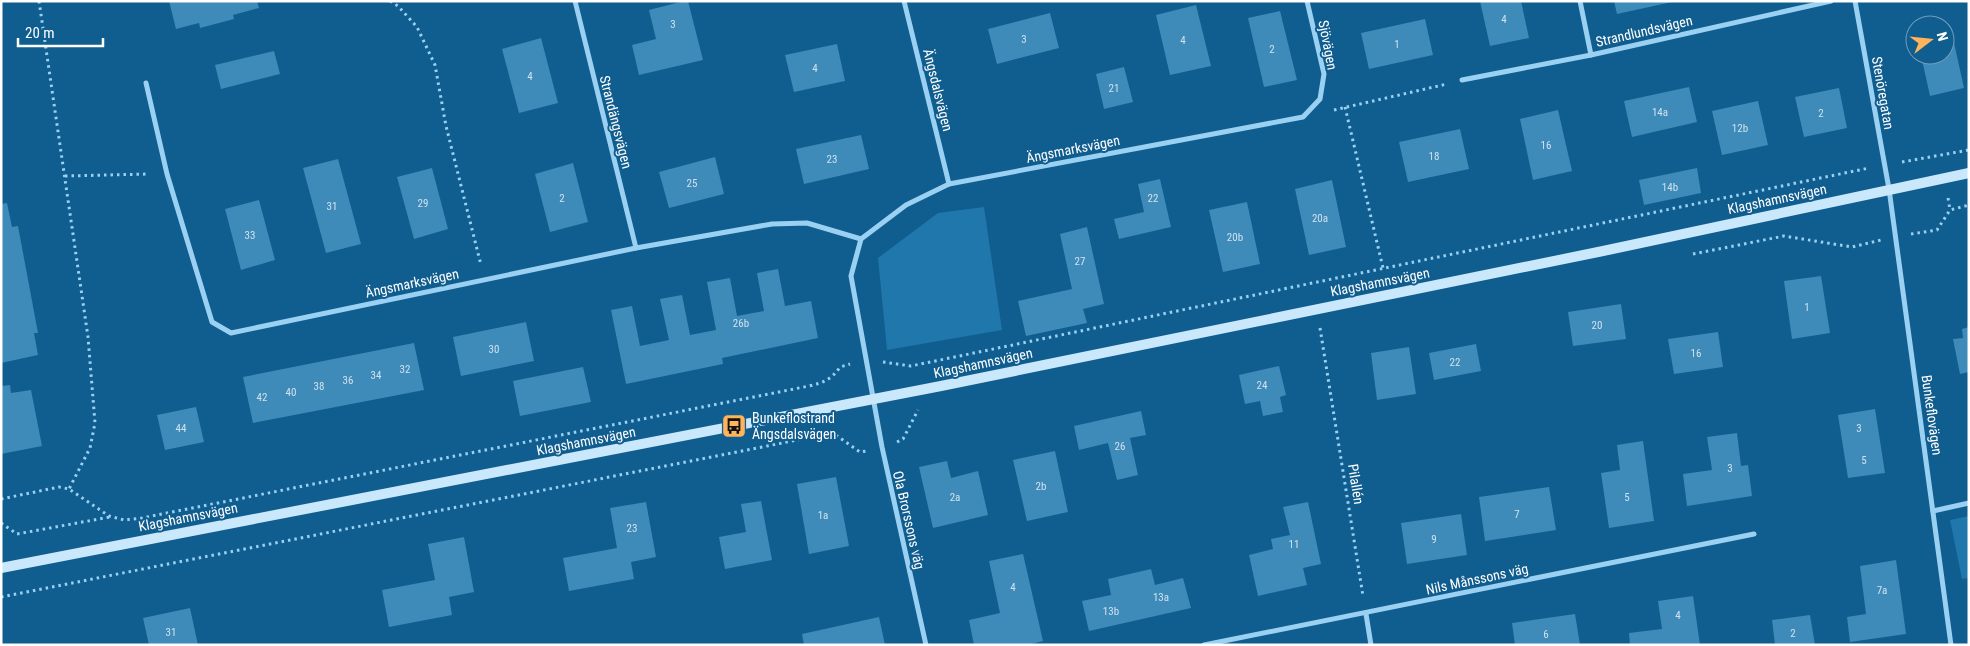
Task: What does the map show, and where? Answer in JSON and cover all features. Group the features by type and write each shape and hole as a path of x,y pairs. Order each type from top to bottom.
{"street":[{"name":"Strandängsvägen","path":"575,1 636,248"},
{"name":"Ängsdalsvägen","path":"904,1 949,184"},
{"name":"Sjövägen","path":"1303,117 1320,99 1324,74 1307,1"},
{"path":"1580,1 1592,55"},
{"name":"Strandlundsvägen","path":"1462,80 1592,55 1831,1"},
{"name":"Stenöregatan","path":"1855,1 1889,189"},
{"name":"Ängsmarksvägen","path":"146,83 167,174 212,322 231,333 636,248 772,224 807,223 861,240 906,204 949,184 1303,117"},
{"name":"Klagshamnsvägen","path":"1,568 873,399 1603,251 1969,172"},
{"name":"Bunkeflovägen","path":"1889,189 1951,645"},
{"path":"861,240 851,276 873,399"},
{"name":"Ola Brorssons väg","path":"873,399 926,645"},
{"path":"1933,510 1969,503"},
{"name":"Nils Månssons väg","path":"1204,645 1366,614 1754,534"},
{"path":"1366,614 1371,645"}],"path":[{"path":"39,1 88,336 94,423 90,448 69,489"},
{"path":"390,1 398,6 417,27 434,65 446,126 484,280"},
{"path":"1303,117 1462,80"},
{"path":"1345,108 1383,268"},
{"path":"1,499 59,487 69,489 110,516 124,520 142,518 809,386 825,382 840,367 867,360 911,366 1885,165 1969,150"},
{"path":"65,176 167,174"},
{"path":"1688,255 1784,236 1852,247 1937,230 1950,210 1969,205"},
{"path":"1310,329 1329,325"},
{"name":"Pilallén","path":"1320,327 1366,614"},
{"path":"1,597 833,433 860,452 902,440 919,408 926,407"},
{"path":"1,523 17,534 110,516"}],"shaded area":[{"path":"984,207 1002,330 887,350 878,258 938,213"},
{"path":"1969,516 1969,578 1962,579 1950,520"}],"building":[{"path":"169,1 257,1 259,8 233,15 234,19 200,28 199,23 176,29"},
{"path":"688,1 703,60 639,75 632,45 656,39 649,10"},
{"path":"1480,1 1521,1 1529,38 1490,46"},
{"path":"1614,1 1672,1 1672,2 1617,14"},
{"path":"1196,5 1211,66 1170,75 1156,15"},
{"path":"1280,11 1297,80 1264,87 1248,18"},
{"path":"1050,13 1059,48 997,64 988,29"},
{"path":"1425,19 1433,55 1369,69 1361,33"},
{"path":"541,38 558,103 519,113 502,49"},
{"path":"837,44 845,81 794,92 785,55"},
{"path":"1955,47 1964,88 1930,96 1923,65 1955,65"},
{"path":"274,51 280,74 221,89 215,65"},
{"path":"1124,67 1133,102 1104,109 1096,74"},
{"path":"1689,87 1697,122 1632,137 1624,101"},
{"path":"1839,88 1847,128 1804,137 1795,97"},
{"path":"1758,101 1768,145 1722,155 1712,111"},
{"path":"1558,110 1572,171 1533,180 1520,119"},
{"path":"1460,129 1469,169 1408,182 1399,142"},
{"path":"861,135 869,169 804,184 796,149"},
{"path":"715,157 724,194 669,208 659,172"},
{"path":"338,159 361,244 326,253 303,168"},
{"path":"573,163 588,222 550,232 535,174"},
{"path":"432,168 448,229 414,239 397,177"},
{"path":"1697,168 1701,193 1644,205 1639,180"},
{"path":"1160,179 1171,227 1119,239 1114,219 1144,212 1138,184"},
{"path":"1332,180 1346,247 1309,255 1295,189"},
{"path":"259,200 275,260 241,270 225,209"},
{"path":"1247,202 1260,264 1223,272 1209,210"},
{"path":"7,203 12,227 18,226 38,333 34,333 38,355 1,363 1,204"},
{"path":"1087,227 1104,304 1083,309 1087,323 1026,336 1018,301 1072,289 1060,234"},
{"path":"778,269 785,306 811,301 818,338 722,358 723,364 626,384 611,310 632,306 640,346 669,340 660,299 682,295 690,335 716,330 707,282 730,278 737,316 764,311 757,273"},
{"path":"1821,276 1830,333 1792,339 1784,281"},
{"path":"1621,304 1626,339 1573,346 1568,312"},
{"path":"526,322 534,361 461,376 453,337"},
{"path":"1969,327 1969,372 1960,374 1953,339 1963,338 1962,329"},
{"path":"1718,332 1723,367 1674,374 1668,339"},
{"path":"414,343 424,390 253,423 243,377"},
{"path":"1476,344 1481,371 1434,380 1429,353"},
{"path":"1409,347 1416,394 1377,400 1371,353"},
{"path":"1279,366 1286,395 1280,397 1283,412 1263,416 1260,401 1245,404 1239,375"},
{"path":"583,367 591,402 520,416 513,381"},
{"path":"10,385 11,393 31,390 42,446 1,454 1,386"},
{"path":"196,407 204,442 165,450 157,415"},
{"path":"1875,409 1885,473 1848,478 1838,415"},
{"path":"1141,411 1146,435 1130,438 1138,475 1117,480 1108,443 1079,450 1074,426"},
{"path":"1737,433 1741,466 1748,465 1752,496 1687,506 1683,474 1712,470 1707,437"},
{"path":"1643,441 1654,521 1609,528 1601,473 1620,470 1617,445"},
{"path":"1055,451 1068,512 1027,521 1013,460"},
{"path":"947,461 951,478 978,471 988,515 933,528 919,467"},
{"path":"836,477 849,546 809,554 797,484"},
{"path":"1549,487 1556,530 1485,541 1479,497"},
{"path":"761,501 772,560 725,569 719,537 746,532 741,504"},
{"path":"646,502 656,557 631,562 634,579 569,591 563,558 617,548 610,508"},
{"path":"1308,502 1321,564 1303,568 1307,585 1258,596 1249,555 1273,549 1271,539 1290,535 1283,507"},
{"path":"1461,514 1467,555 1407,564 1401,523"},
{"path":"464,537 474,592 449,597 452,615 389,627 382,590 435,580 428,544"},
{"path":"1023,554 1043,641 1027,645 974,645 969,620 1000,613 989,561"},
{"path":"1896,560 1906,634 1850,642 1847,617 1866,614 1860,566"},
{"path":"1151,569 1155,585 1183,578 1191,608 1089,631 1082,601 1111,595 1108,579"},
{"path":"1693,596 1700,645 1630,645 1629,633 1662,629 1658,601"},
{"path":"190,608 198,645 149,645 143,618"},
{"path":"1575,614 1580,645 1515,645 1512,623"},
{"path":"1810,615 1815,645 1775,645 1772,620"},
{"path":"879,617 885,645 804,645 802,634"}],"place":[{"name":"Bunkeflostrand Ängsdalsvägen","path":"734,426"}]}
